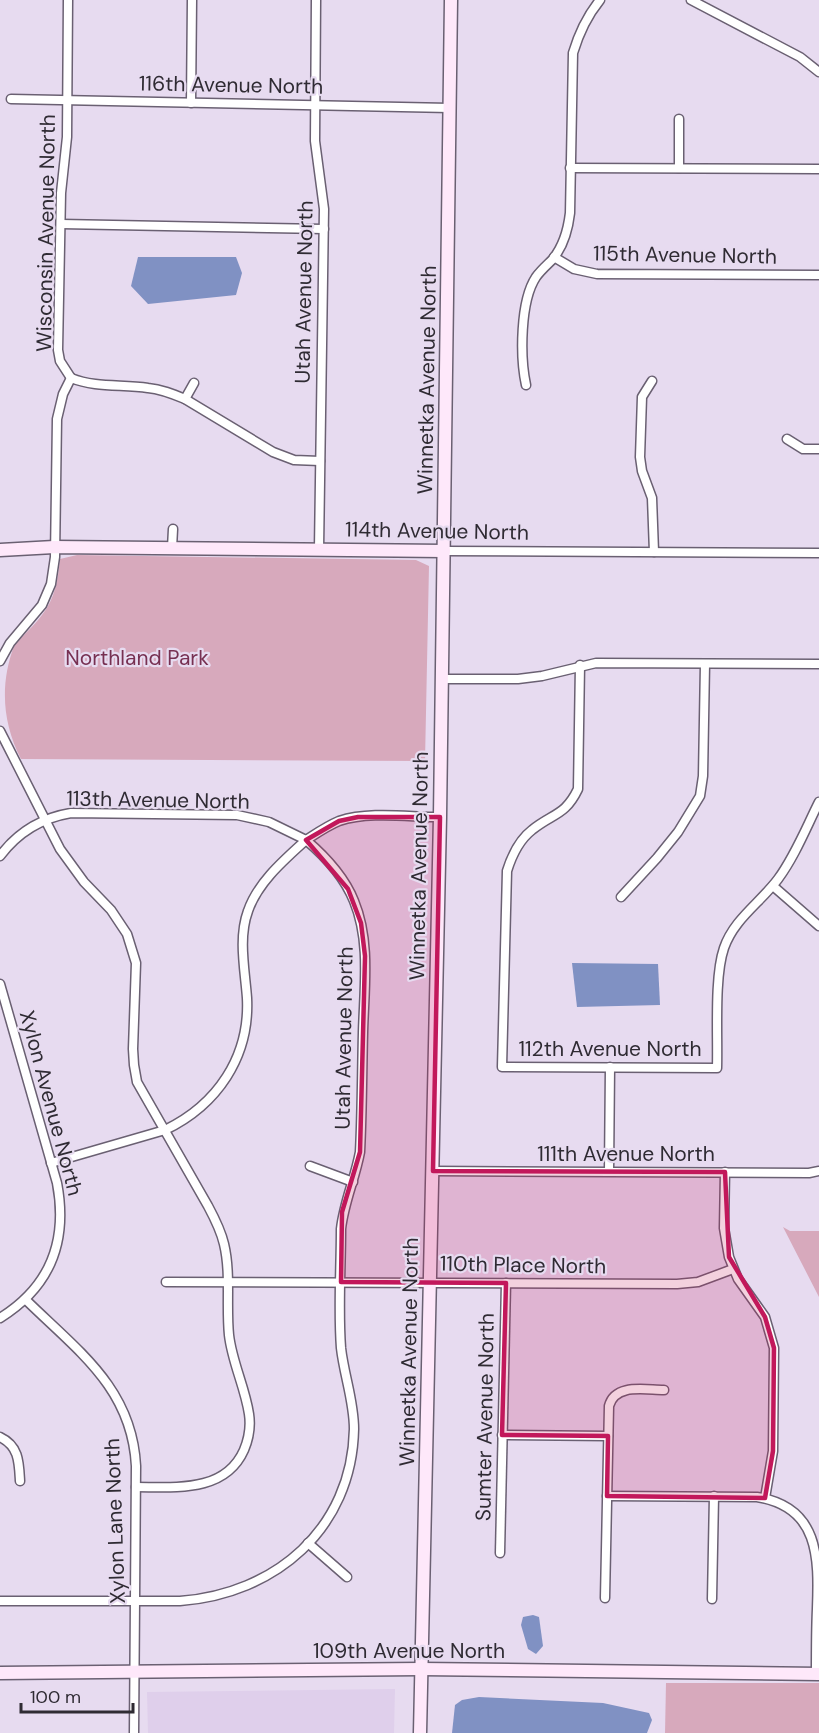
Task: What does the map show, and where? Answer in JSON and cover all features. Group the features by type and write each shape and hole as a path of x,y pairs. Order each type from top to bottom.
{"street":[{"name":"Wisconsin Avenue North","path":"0,661 10,643 47,597 54,570 57,419 63,394 71,378 60,361 58,350 61,193 66,154 68,0"},
{"path":"191,103 192,0"},
{"name":"Utah Avenue North","path":"316,0 315,141 323,191 324,229 319,549"},
{"name":"Winnetka Avenue North","path":"420,1733 440,817 451,0"},
{"path":"526,385 523,370 526,303 537,276 554,257 568,228 573,53 586,19 600,0"},
{"path":"691,0 800,57 819,72"},
{"name":"116th Avenue North","path":"11,99 450,108"},
{"path":"679,119 679,168"},
{"path":"570,168 819,169"},
{"path":"61,224 324,229"},
{"name":"115th Avenue North","path":"554,257 574,269 597,274 819,275"},
{"path":"71,378 93,385 149,388 185,399 273,452 294,460 320,460"},
{"path":"652,381 642,397 640,457 642,471 652,498 654,552"},
{"path":"185,399 194,383"},
{"path":"787,439 803,449 819,449"},
{"path":"172,529 172,548"},
{"name":"114th Avenue North","path":"0,543 36,543 54,547"},
{"name":"114th Avenue North","path":"0,550 54,547 819,553"},
{"path":"442,679 518,679 542,676 580,665 613,663 819,664"},
{"path":"621,897 678,832 700,796 704,776 705,664"},
{"name":"112th Avenue North","path":"580,665 578,789 565,809 525,835 507,871 502,1067 717,1068 719,978 724,948 740,920 773,886"},
{"path":"0,731 60,849 71,866 115,916 127,934 135,963 134,1065 137,1082 218,1225 224,1245 230,1346 250,1417 247,1442 235,1465 224,1474 200,1486 136,1487"},
{"path":"819,802 816,817 773,886 819,926"},
{"name":"113th Avenue North","path":"46,820 60,815 83,813 237,815 269,822 306,840"},
{"path":"51,1163 165,1130 186,1119 208,1101 231,1071 239,1054 247,1016 243,928 247,911 268,876 306,840 322,829 358,817 440,817"},
{"path":"0,856 20,834 46,820"},
{"name":"Utah Avenue North","path":"0,1601 204,1599 228,1593 273,1574 293,1559 325,1522 337,1501 346,1477 354,1430 353,1406 342,1350 342,1212 353,1182 361,1135 365,956 363,934 354,900 340,874 306,840"},
{"name":"Xylon Avenue North","path":"0,984 61,1203 58,1242 52,1262 42,1280 26,1300 0,1318"},
{"path":"609,1171 610,1067"},
{"path":"310,1166 353,1182"},
{"name":"111th Avenue North","path":"433,1171 809,1173 819,1171"},
{"path":"725,1172 724,1228 733,1269 765,1317 774,1348 772,1459 765,1498"},
{"name":"110th Place North","path":"166,1282 677,1284 698,1282 733,1269"},
{"name":"Sumter Avenue North","path":"500,1553 506,1283"},
{"name":"Xylon Lane North","path":"26,1300 108,1384 129,1424 135,1446 136,1672"},
{"path":"605,1598 609,1406 615,1394 628,1390 664,1390"},
{"path":"502,1435 608,1436"},
{"path":"0,1437 7,1440 15,1449 19,1459 20,1481"},
{"path":"607,1496 765,1498 793,1511 809,1530 818,1555 817,1674"},
{"path":"712,1599 714,1496"},
{"path":"308,1543 347,1577"},
{"name":"109th Avenue North","path":"0,1673 422,1669 817,1674"},
{"path":"134,1733 136,1672"}],"highlighted area":[{"path":"358,817 440,817 433,1171 725,1172 729,1257 765,1317 774,1348 773,1451 765,1498 607,1496 608,1436 502,1435 506,1283 341,1282 342,1212 360,1152 365,956 361,923 348,889 306,840 339,821"}],"shaded area":[{"path":"395,1689 394,1733 148,1733 147,1692"}],"green space":[{"name":"Northland Park","path":"77,555 416,560 429,566 425,761 21,759 10,731 5,703 10,660 14,646 39,619 53,596 60,559"},
{"path":"783,1227 790,1231 819,1231 819,1297"},
{"path":"666,1683 819,1683 819,1733 665,1733"}],"water":[{"path":"138,257 236,257 242,273 236,295 148,304 131,286"},
{"path":"572,963 658,964 660,1005 577,1007"},
{"path":"533,1615 539,1617 543,1646 536,1654 528,1649 521,1625 523,1617"},
{"path":"479,1697 603,1703 649,1713 652,1720 647,1733 452,1733 455,1705 462,1700"}]}
